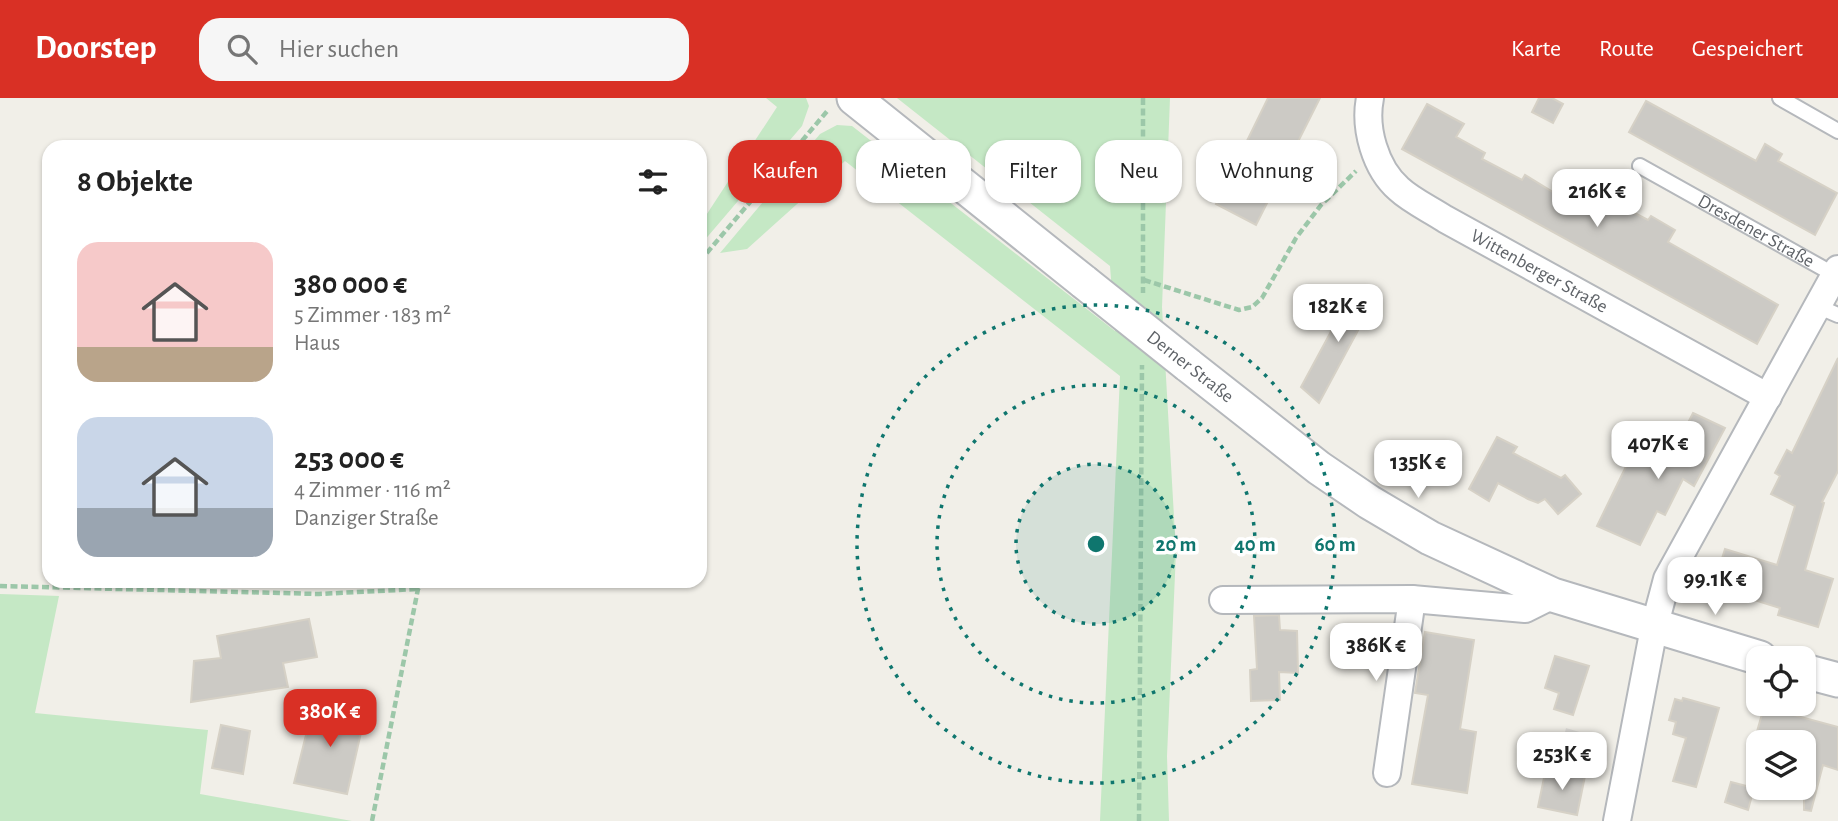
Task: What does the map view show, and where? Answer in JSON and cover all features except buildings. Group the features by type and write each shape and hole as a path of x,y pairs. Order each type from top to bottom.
{"street":[{"name":"Wittenberger Straße","path":"1370,98 1370,131 1375,153 1385,173 1399,189 1445,219 1768,397"},
{"name":"Derner Straße","path":"842,103 1084,282 1319,468 1369,502 1430,537 1553,595 1746,654"},
{"name":"Dresdener Straße","path":"1616,821 1654,628 1667,579 1768,397 1828,311 1836,272"},
{"path":"1223,600 1412,599 1525,609 1553,595"},
{"path":"1387,773 1412,599"},
{"path":"1816,674 1838,680"}],"lane":[{"path":"1780,98 1838,131"},
{"name":"Dresdener Straße","path":"1640,166 1836,272"}],"path":[{"path":"1143,98 1144,280 1239,310 1252,307 1262,299 1296,238 1321,205 1375,153"},
{"path":"707,253 842,103"},
{"path":"1139,821 1142,359"},
{"path":"0,586 42,587"},
{"path":"80,588 319,594 418,589 372,821"}],"shaded area":[{"path":"1566,728 1593,736 1586,760 1560,754"}],"green space":[{"path":"766,98 806,98 809,106 802,126 790,140 755,140 777,107"},
{"path":"897,98 1170,98 1168,140 1095,140 1095,203 1166,203 1162,307 1176,552 1167,756 1169,821 1100,821 1120,376 899,203 951,203 1115,331 1110,266 1030,203 1081,203 1081,140 985,140 985,167 971,156 971,140 950,140"},
{"path":"837,125 852,126 870,140 856,140 856,170 845,161 842,164 842,140 815,140 820,134"},
{"path":"728,182 728,203 736,203 707,237 707,214"},
{"path":"762,203 798,203 747,249 720,253"},
{"path":"0,594 59,596 35,713 208,730 200,794 352,821 0,821"}]}
